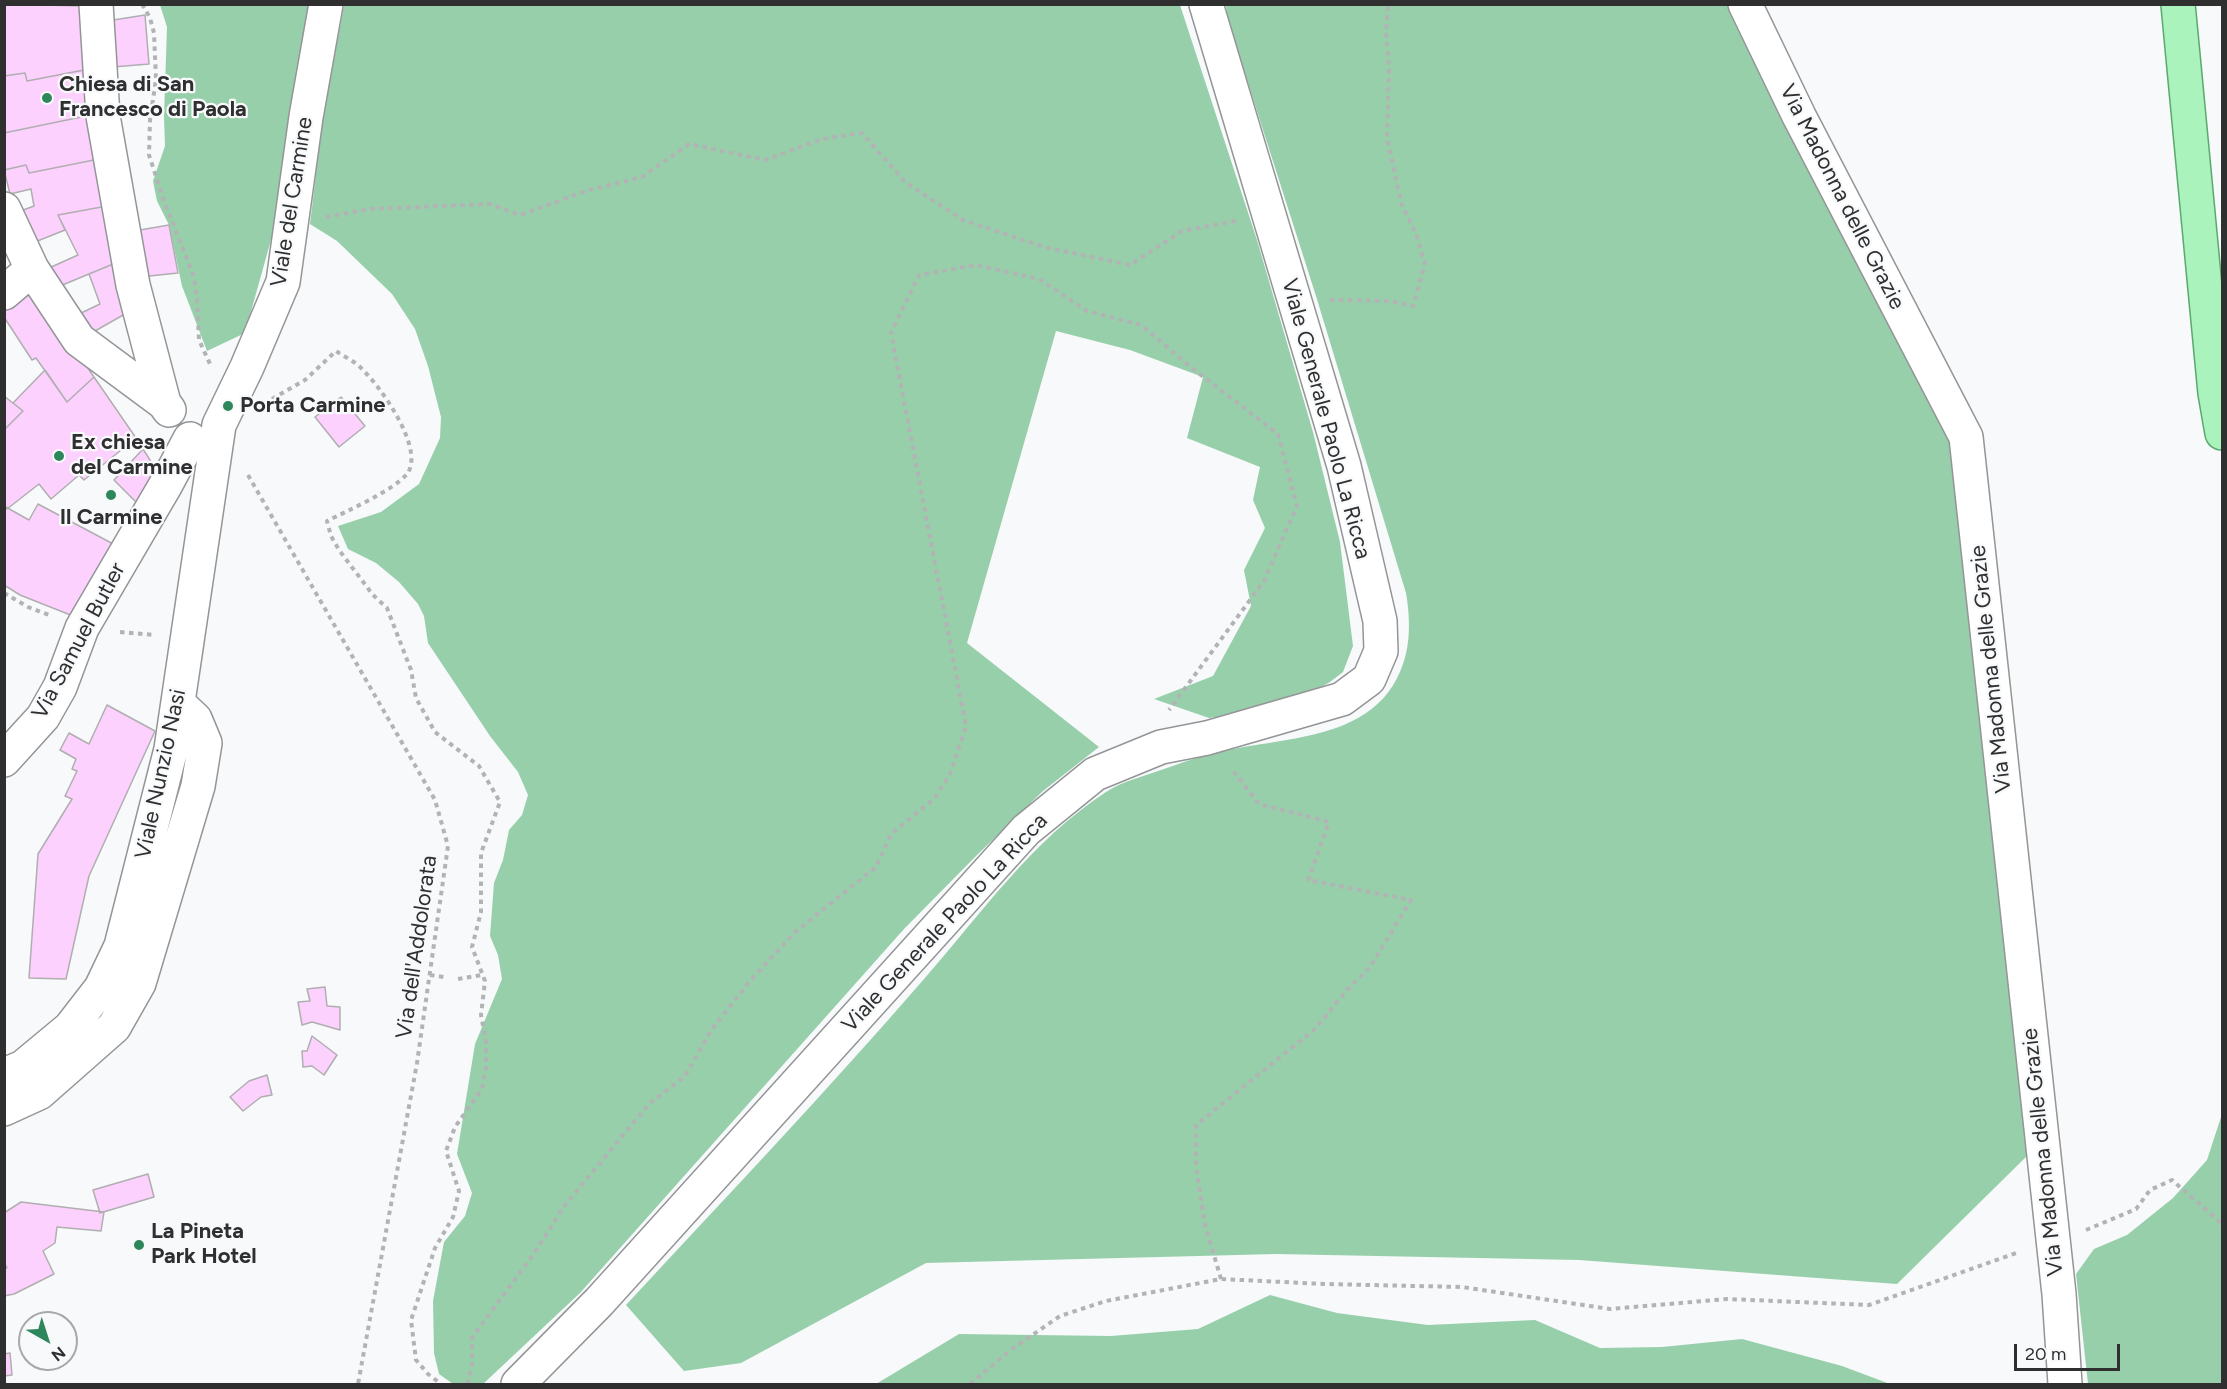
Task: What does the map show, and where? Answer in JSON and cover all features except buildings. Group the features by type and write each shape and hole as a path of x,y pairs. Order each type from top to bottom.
{"main road":[{"path":"2178,4 2215,393 2223,433"}],"street":[{"path":"96,4 103,116 133,285 164,403"},
{"name":"Viale del Carmine","path":"219,425 283,282 306,117 326,4"},
{"name":"Viale Generale Paolo La Ricca","path":"518,1384 599,1302 1026,830 1095,774 1161,747 1207,738 1342,699 1369,679 1381,651 1380,621 1344,466 1206,4"},
{"name":"Via Madonna delle Grazie","path":"1745,4 1799,116 1966,437 2053,1240 2065,1384"},
{"path":"4,209 32,269 79,340 164,403 190,439 213,465"},
{"path":"4,294 32,269"},
{"name":"Viale Nunzio Nasi","path":"4,1075 23,1067 70,1028 102,988 121,946 171,749 219,425"},
{"name":"Via Samuel Butler","path":"4,760 43,717 60,687 82,628 190,439"},
{"path":"4,1108 39,1093 107,1034 139,983 198,786 205,743 195,719 178,703"}],"path":[{"path":"142,4 150,18 154,33 156,79 150,120 149,155 194,277 199,340 208,363 242,378 250,391 266,402 305,380 336,351 359,366 378,388 405,430 412,459 408,473 395,486 327,521 331,536 373,595 387,608 411,670 416,698 435,732 479,766 500,802 481,853 480,912 472,947 485,981 481,1015 487,1050 486,1068 482,1089 455,1127 446,1151 459,1191 453,1217 435,1248 411,1320 416,1360 441,1384"},
{"path":"1295,303 1344,299 1413,306 1425,264 1416,234 1401,203 1387,138 1388,4"},
{"path":"291,224 369,209 490,204 520,215 589,190 642,177 689,144 765,160 822,139 862,133 905,182 963,220 1044,247 1130,265 1182,231 1269,215"},
{"path":"467,1384 472,1366 472,1338 535,1252 565,1205 650,1104 684,1076 712,1029 750,981 794,933 876,867 891,834 934,799 950,774 966,726 891,333 919,276 976,265 1039,279 1087,311 1141,325 1192,368 1278,434 1297,506 1264,581 1162,719 1161,747"},
{"name":"Via dell'Addolorata","path":"219,425 435,800 448,846 417,1063 357,1384"},
{"path":"1207,738 1259,804 1329,822 1308,880 1411,900 1370,967 1347,990 1316,1029 1196,1125 1196,1167 1203,1213 1221,1279"},
{"path":"430,975 444,977"},
{"path":"458,979 482,975"},
{"path":"970,1384 1012,1349 1060,1316 1106,1301 1221,1279 1462,1287 1610,1309 1727,1299 1869,1305 2093,1228 2136,1209 2150,1190 2172,1180 2212,1214 2223,1228"}],"green space":[{"path":"160,5 311,5 276,222 245,333 207,351 182,286 169,225 157,201 153,181 165,146 167,27"},
{"path":"344,5 1180,5 1257,240 1313,432 1340,542 1353,646 1343,672 1330,682 1312,692 1242,714 1209,718 1154,699 1213,676 1251,606 1244,570 1265,528 1253,500 1260,467 1187,438 1203,377 1130,350 1056,331 967,643 1099,747 1043,791 904,929 580,1293 483,1384 453,1384 439,1374 434,1353 433,1301 444,1242 465,1216 472,1193 457,1154 475,1044 502,979 498,955 490,936 494,883 503,860 509,830 522,815 528,795 518,772 490,736 428,643 424,616 418,604 399,582 376,563 348,549 338,526 381,512 419,484 440,438 441,417 428,366 415,329 392,294 337,241 310,224 322,124"},
{"path":"1226,5 1732,5 1952,445 2027,1156 1897,1284 1579,1260 1276,1254 926,1263 741,1363 684,1371 626,1305 851,1062 1031,855 1079,811 1112,788 1214,753 1324,732 1346,724 1366,713 1383,699 1401,670 1408,638 1409,615 1406,593 1316,296 1227,17"},
{"path":"2222,1114 2222,1384 2088,1384 2076,1274 2094,1249 2127,1235 2173,1198 2207,1160"},
{"path":"1270,1295 1337,1313 1428,1325 1535,1320 1600,1348 1662,1347 1742,1339 1842,1366 1890,1384 876,1384 959,1334 1111,1336 1198,1329"}],"place":[{"name":"Chiesa di San Francesco di Paola","path":"47,98"},
{"name":"Porta Carmine","path":"228,406"},
{"name":"Ex chiesa del Carmine","path":"59,456"},
{"name":"Il Carmine","path":"111,495"},
{"name":"La Pineta Park Hotel","path":"139,1245"}]}
